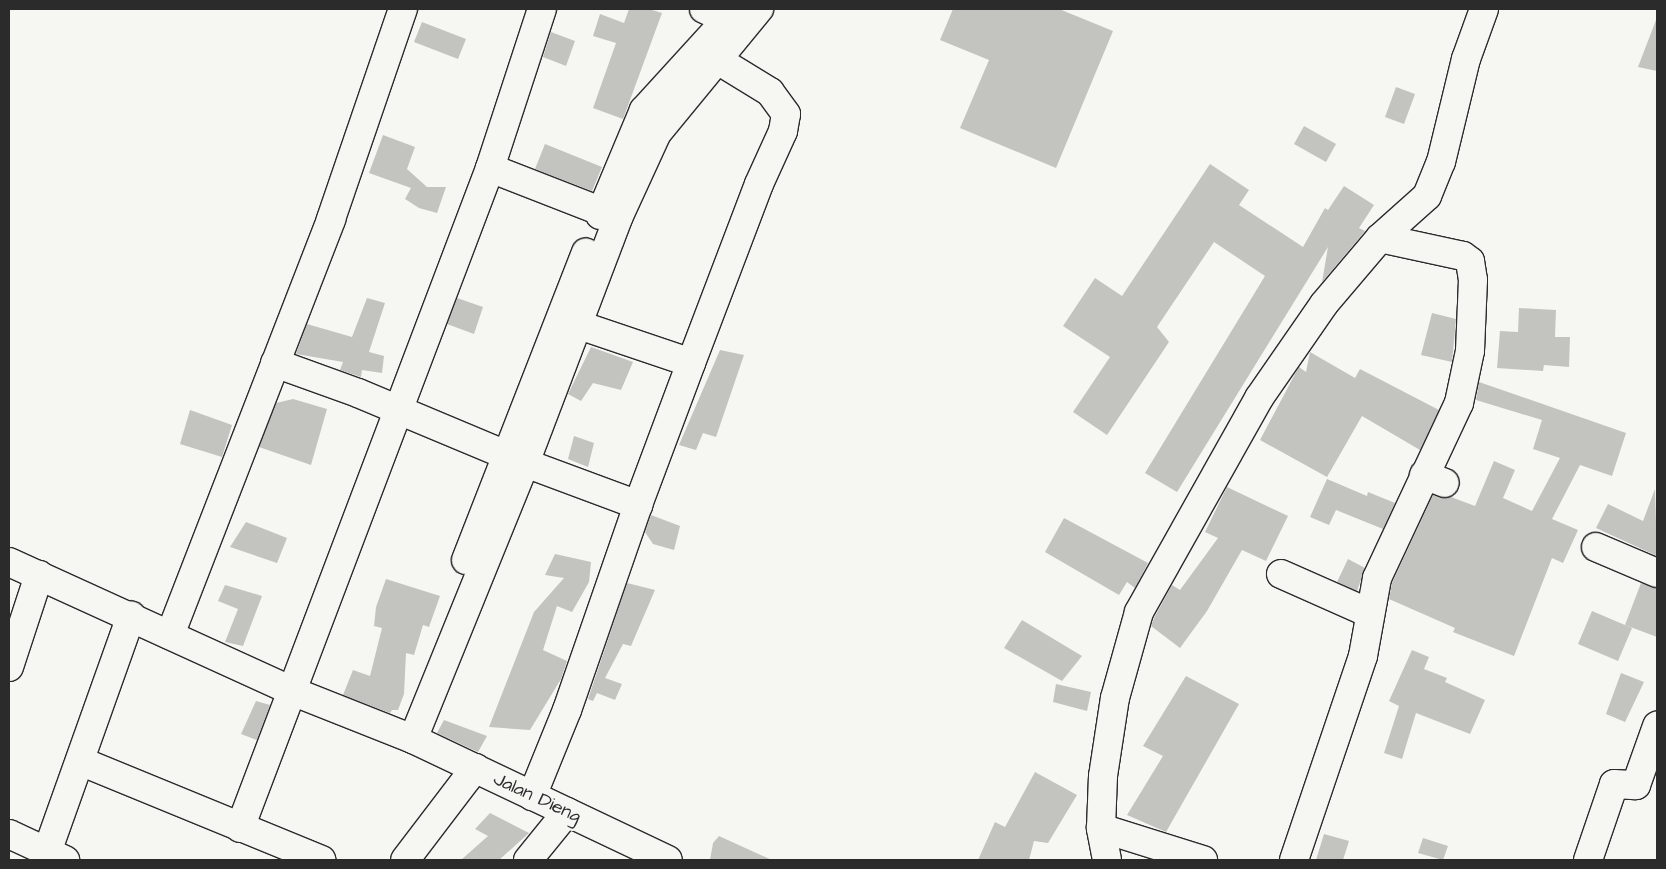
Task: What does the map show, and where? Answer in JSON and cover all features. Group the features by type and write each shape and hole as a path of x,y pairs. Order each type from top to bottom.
{"street":[{"path":"170,635 330,219 403,9"},
{"path":"240,828 294,692 490,168 542,9"},
{"path":"1107,860 1101,828 1103,776 1115,698 1139,612 1259,398 1324,304 1380,238 1427,196 1441,162 1466,59 1484,9"},
{"path":"406,737 610,215 647,129 710,55 734,15"},
{"path":"532,796 567,710 638,505 691,363 786,122 784,108 770,92 710,55"},
{"path":"490,168 610,215"},
{"path":"514,459 578,325 610,215"},
{"path":"1294,860 1363,656 1369,613 1377,578 1434,479 1467,374 1472,268 1463,256 1380,238"},
{"path":"578,325 691,363"},
{"path":"275,363 358,392 398,411 514,459 638,505"},
{"path":"1596,547 1657,573"},
{"name":"Jalan Dieng","path":"9,562 131,616 294,692 406,737 476,768 663,859"},
{"path":"1281,574 1369,613"},
{"path":"9,667 39,575"},
{"path":"9,834 56,856 80,761 131,616"},
{"path":"1588,860 1614,784 1636,785 1657,726"},
{"path":"80,761 321,860"},
{"path":"405,860 476,768"},
{"path":"528,860 567,812"},
{"path":"1101,828 1203,860"}],"building":[{"path":"629,9 649,9 662,13 623,119 593,108 616,43 593,36 600,14 624,23"},
{"path":"953,9 1059,9 1113,31 1056,168 960,128 989,60 940,40"},
{"path":"1657,20 1657,71 1638,67"},
{"path":"422,22 466,39 458,59 414,42"},
{"path":"551,32 575,41 566,66 543,57"},
{"path":"1396,87 1415,94 1404,124 1385,117"},
{"path":"1304,126 1336,144 1326,162 1294,144"},
{"path":"383,135 415,147 407,169 427,187 446,187 437,213 419,208 405,199 411,188 369,173"},
{"path":"545,144 602,167 592,191 535,169"},
{"path":"1210,164 1249,190 1239,205 1303,247 1325,208 1328,210 1344,186 1374,205 1359,228 1365,231 1322,282 1328,247 1177,492 1145,473 1265,276 1214,242 1157,327 1169,342 1107,435 1073,412 1110,357 1063,326 1095,278 1122,296"},
{"path":"367,298 385,303 369,352 384,356 382,373 362,370 361,377 340,370 343,362 296,354 307,324 352,337"},
{"path":"457,298 483,307 474,334 447,324"},
{"path":"1519,308 1556,310 1555,337 1570,337 1569,367 1544,365 1543,371 1497,368 1500,331 1518,332"},
{"path":"1432,313 1456,319 1452,362 1421,355"},
{"path":"591,347 633,362 621,390 593,383 581,401 568,394"},
{"path":"720,350 744,355 716,437 703,433 696,450 679,445"},
{"path":"1310,352 1355,378 1360,369 1439,410 1420,450 1362,416 1327,477 1260,440 1299,367 1306,372"},
{"path":"1479,382 1626,433 1612,476 1580,465 1552,519 1578,530 1563,563 1552,558 1514,656 1453,632 1455,628 1389,599 1392,583 1433,495 1451,497 1475,506 1494,461 1515,470 1503,498 1532,511 1560,458 1533,449 1542,420 1476,400"},
{"path":"293,399 327,409 311,465 259,447 276,403"},
{"path":"190,410 232,425 222,457 180,444"},
{"path":"574,436 594,443 588,467 568,459"},
{"path":"1327,479 1367,496 1368,492 1395,503 1383,529 1336,510 1329,525 1310,517"},
{"path":"1227,487 1288,516 1266,561 1242,550 1207,611 1180,648 1151,626 1172,585 1180,590 1218,538 1205,532"},
{"path":"1655,489 1657,556 1596,528 1608,504 1643,521"},
{"path":"651,515 680,526 674,550 653,544 645,532"},
{"path":"1064,518 1148,563 1135,588 1127,582 1119,595 1045,552"},
{"path":"246,522 287,538 277,563 230,547"},
{"path":"555,554 591,562 589,582 572,612 557,606 543,650 567,661 561,679 530,730 489,727 534,612 564,578 545,575"},
{"path":"1348,559 1365,568 1357,591 1337,582"},
{"path":"386,579 440,596 429,627 423,625 414,655 406,653 404,694 398,710 392,710 390,713 343,695 353,670 370,676 382,628 374,626 376,607"},
{"path":"627,583 655,590 631,646 623,644 605,678 622,684 615,700 597,693 593,701 588,699"},
{"path":"1641,583 1657,588 1657,637 1625,625"},
{"path":"225,585 262,596 243,646 225,642 238,609 218,601"},
{"path":"1592,611 1632,628 1618,661 1578,644"},
{"path":"1022,620 1082,656 1062,681 1004,648"},
{"path":"1412,650 1429,657 1424,669 1447,678 1445,682 1485,700 1470,734 1416,713 1402,759 1384,753 1399,706 1389,701"},
{"path":"1621,673 1644,682 1625,722 1606,714"},
{"path":"1186,676 1239,704 1166,832 1127,815 1163,756 1143,746"},
{"path":"1056,684 1091,692 1087,711 1053,702"},
{"path":"256,701 270,705 257,740 241,734"},
{"path":"444,720 487,736 478,752 437,733"},
{"path":"1035,772 1077,795 1048,843 1034,841 1029,860 978,860 995,822 1005,827"},
{"path":"490,813 529,833 499,860 461,860 488,836 475,829"},
{"path":"1324,834 1349,841 1343,860 1316,860"},
{"path":"719,836 772,860 710,860 713,843"},
{"path":"1423,838 1448,846 1443,860 1418,853"}]}
